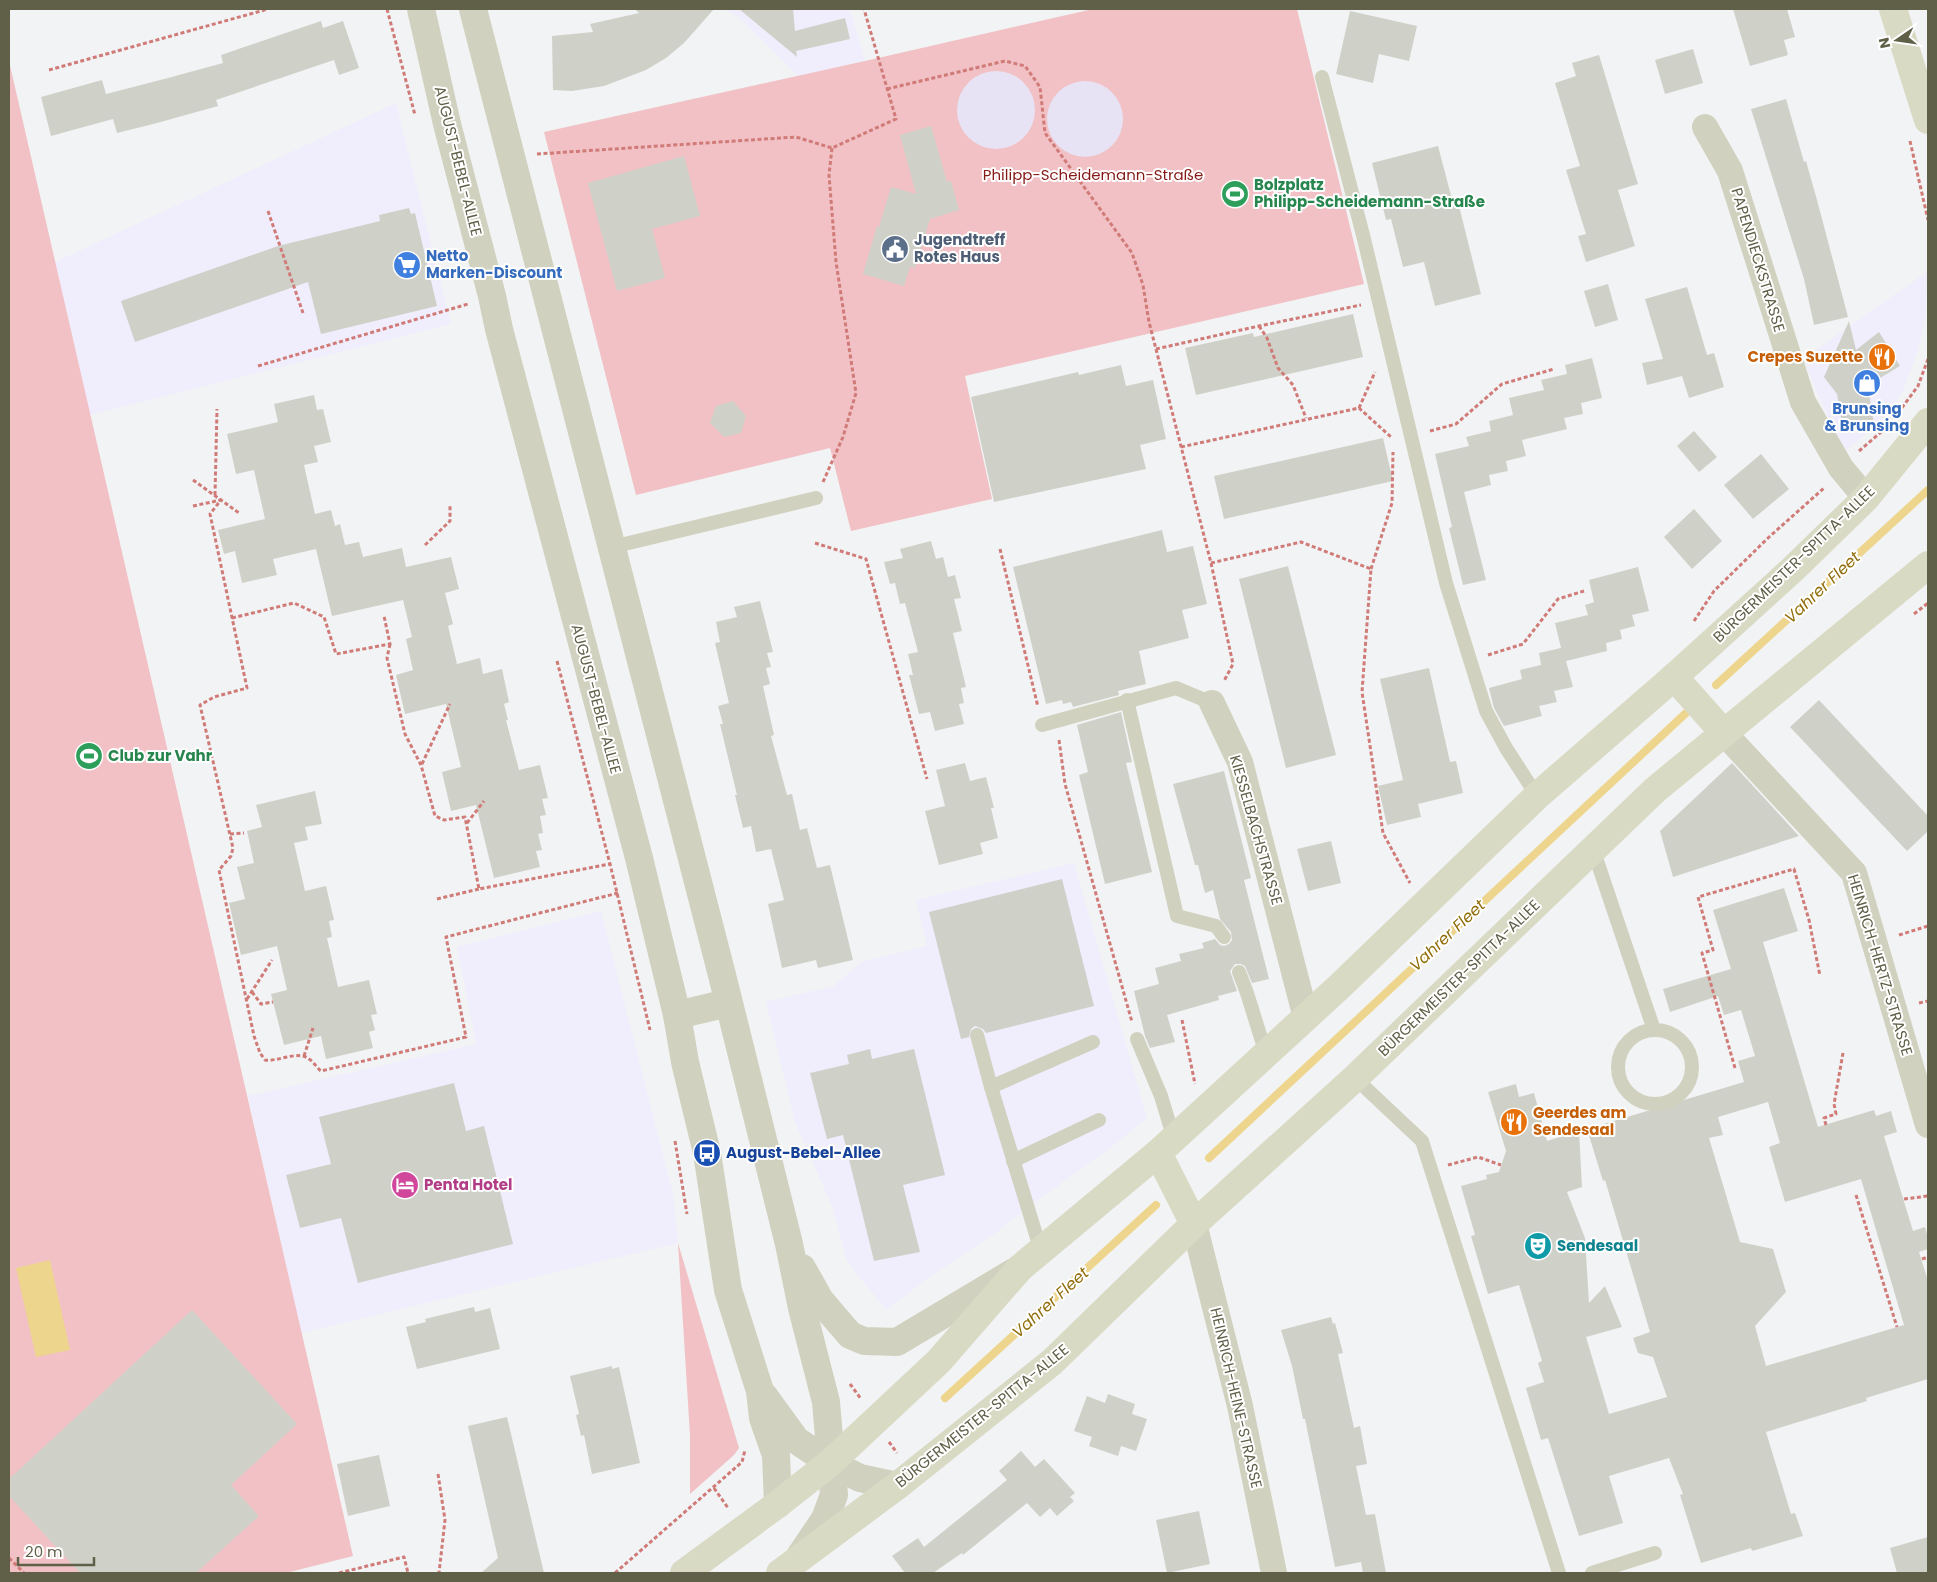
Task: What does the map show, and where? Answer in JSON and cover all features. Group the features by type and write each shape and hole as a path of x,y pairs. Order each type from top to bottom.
{"main road":[{"path":"1893,9 1928,120"},
{"name":"BÜRGERMEISTER-SPITTA-ALLEE","path":"684,1573 830,1463 940,1361 1020,1268 1166,1146 1306,1018 1537,796 1689,693 1792,570 1866,498 1928,422"},
{"name":"BÜRGERMEISTER-SPITTA-ALLEE","path":"788,1567 897,1486 1052,1362 1194,1224 1356,1078 1655,790 1928,565"},
{"path":"1689,693 1724,733"},
{"path":"1166,1146 1194,1224"}],"street":[{"name":"AUGUST-BEBEL-ALLEE","path":"421,9 447,124 639,858 677,1015 685,1062 707,1153 728,1290 760,1390 763,1418 776,1455 778,1504"},
{"path":"479,11 511,156 789,1244 802,1308 826,1402 834,1494 826,1519 788,1567"},
{"name":"PAPENDIECKSTRASSE","path":"1704,127 1730,172 1803,402 1840,468 1866,498"},
{"name":"KIESSELBACHSTRASSE","path":"1212,703 1240,762 1306,1018"},
{"name":"HEINRICH-HERTZ-STRASSE","path":"1724,733 1854,872 1928,1125"},
{"path":"677,1015 728,1003"},
{"name":"HEINRICH-HEINE-STRASSE","path":"1194,1224 1240,1406 1274,1573"},
{"path":"789,1244 820,1300 850,1335 864,1341 897,1342 1020,1268"},
{"name":"AUGUST-BEBEL-ALLEE","path":"760,1390 796,1440 830,1463 860,1478 897,1486"}],"lane":[{"path":"1322,77 1364,240 1446,583 1486,712 1506,748 1537,796"},
{"path":"612,547 816,498"},
{"path":"1042,725 1176,688 1212,703"},
{"path":"1127,700 1177,916 1216,926 1224,937"},
{"path":"1593,849 1654,1030"},
{"path":"1239,972 1266,1054"},
{"path":"1654,1030 1666,1032 1676,1037 1685,1045 1690,1056 1692,1068 1690,1080 1684,1090 1675,1098 1664,1103 1651,1104 1640,1101 1629,1094 1622,1084 1618,1072 1623,1048 1631,1039 1642,1032 1654,1030"},
{"path":"976,1035 1041,1251"},
{"path":"1137,1039 1162,1096 1166,1146"},
{"path":"991,1087 1093,1042"},
{"path":"1356,1078 1422,1141 1559,1573"},
{"path":"1013,1161 1099,1120"},
{"path":"1592,1573 1655,1553"}],"path":[{"path":"49,70 268,9"},
{"path":"387,9 416,118"},
{"path":"511,156 796,136 832,148 896,119 864,9"},
{"path":"887,89 1005,62 1025,66 1040,87 1045,133 1132,253 1143,285 1149,322 1211,563 1233,664 1212,703"},
{"path":"816,498 843,437 856,393 836,262 830,175 832,148"},
{"path":"268,211 303,313"},
{"path":"462,296 466,313"},
{"path":"258,366 492,296"},
{"path":"1156,349 1361,305 1364,314"},
{"path":"1259,326 1268,338 1278,368 1294,385 1306,418"},
{"path":"1359,408 1377,368"},
{"path":"1410,436 1456,424 1502,384 1554,369"},
{"path":"1181,447 1306,418 1359,408"},
{"path":"1359,408 1394,440"},
{"path":"215,495 218,409"},
{"path":"1393,449 1392,503 1372,568 1362,692 1383,833 1423,907"},
{"path":"193,480 239,513"},
{"path":"193,506 220,500"},
{"path":"220,500 210,514 247,688 214,697 200,705 232,848 231,856 218,870 254,1036 260,1053 265,1060 272,1061 304,1056 321,1071 466,1037 446,937 645,886"},
{"path":"425,545 450,521 450,506"},
{"path":"1211,563 1301,542 1372,568"},
{"path":"815,543 866,559 928,779"},
{"path":"1000,549 1042,725"},
{"path":"1470,660 1522,644 1558,599 1584,591"},
{"path":"232,618 294,603 324,617 336,654 390,644"},
{"path":"384,616 390,644 387,658 405,734 421,765 435,816 444,820 465,817 479,889"},
{"path":"555,653 651,1031"},
{"path":"421,765 450,704"},
{"path":"1059,720 1058,748 1065,784 1137,1039"},
{"path":"467,824 484,801"},
{"path":"230,834 244,833"},
{"path":"437,899 639,858"},
{"path":"1735,1068 1702,952 1713,950 1698,897 1794,869 1809,920 1820,976"},
{"path":"247,1000 272,960"},
{"path":"252,992 261,1004 273,1002"},
{"path":"1182,1020 1196,1090 1206,1109"},
{"path":"304,1056 313,1028"},
{"path":"1826,1124 1824,1118 1836,1114 1834,1104 1843,1053"},
{"path":"674,1138 689,1220"},
{"path":"1431,1170 1478,1157 1501,1165"},
{"path":"1856,1195 1897,1327"},
{"path":"1904,1199 1928,1196"},
{"path":"1922,1259 1928,1257"},
{"path":"615,1573 742,1462 745,1446"},
{"path":"438,1474 445,1520 439,1573"},
{"path":"339,1573 404,1557 408,1573"},
{"path":"9,1558 24,1573"}],"shaded area":[{"path":"725,9 850,9 865,61 798,76 738,17"},
{"path":"396,103 451,324 90,415 55,262"},
{"path":"1927,272 1926,312 1918,350 1903,391 1880,423 1843,452 1803,359"},
{"path":"1074,863 1147,1118 997,1232 928,1278 886,1310 847,1261 832,1206 795,1122 766,1002 834,986 861,962 927,946 916,900"},
{"path":"601,911 673,1194 678,1243 301,1333 248,1096 476,1044 457,947"},
{"path":"50,1260 70,1350 36,1357 16,1268"}],"green space":[{"name":"Philipp-Scheidemann-Straße","path":"1093,9 1297,9 1364,284 965,376 992,499 851,531 830,448 636,495 544,132"},
{"name":"Club zur Vahr","path":"9,61 353,1556 286,1573 9,1573"},
{"path":"678,1243 739,1448 734,1455 690,1494 690,1435"}],"sand":[{"path":"996,71 1011,74 1024,82 1032,95 1035,110 1032,125 1024,138 1011,146 996,149 981,146 968,138 960,125 957,110 960,95 968,82 981,74"},
{"path":"1078,81 1092,81 1106,87 1117,98 1123,112 1120,134 1112,146 1092,157 1078,157 1064,151 1053,140 1047,126 1047,112 1053,98 1064,87"}],"building":[{"path":"635,9 714,9 684,43 666,58 646,70 604,86 572,91 553,90 552,36 593,32 590,24 639,13"},
{"path":"739,9 793,9 795,31 845,18 850,39 796,51 797,57"},
{"path":"1733,9 1787,9 1795,37 1784,40 1788,55 1750,66"},
{"path":"1350,11 1417,26 1409,61 1379,54 1373,83 1336,74"},
{"path":"321,21 323,28 343,21 359,68 339,75 334,60 216,100 218,106 157,123 117,133 113,119 51,136 41,97 102,80 106,94 168,78 223,63 221,55"},
{"path":"1693,49 1703,83 1665,94 1655,60"},
{"path":"1599,55 1638,184 1618,190 1635,246 1586,262 1578,236 1586,234 1566,170 1580,166 1555,83 1576,76 1572,63"},
{"path":"1786,99 1804,162 1806,161 1848,317 1814,325 1804,279 1751,109"},
{"path":"931,126 947,182 951,181 959,210 930,219 915,268 910,267 904,286 863,274 891,187 916,194 900,135"},
{"path":"1438,146 1453,203 1458,202 1481,294 1435,306 1424,262 1403,267 1391,219 1386,220 1372,163"},
{"path":"684,156 700,216 652,229 665,278 617,291 588,183"},
{"path":"409,208 411,214 415,213 437,306 321,334 308,282 135,342 121,301 278,246 380,221 379,215"},
{"path":"1608,284 1618,320 1595,327 1584,291"},
{"path":"1687,287 1707,355 1714,353 1724,387 1689,398 1682,376 1647,385 1642,363 1663,359 1645,299"},
{"path":"1353,314 1363,357 1196,395 1185,348 1253,333 1254,337"},
{"path":"1849,321 1856,350 1879,332 1900,366 1875,381 1869,392 1874,425 1843,430 1837,394 1824,377"},
{"path":"1592,358 1602,398 1581,403 1583,414 1564,418 1567,429 1522,440 1526,456 1506,461 1508,471 1489,475 1491,485 1464,492 1486,580 1463,585 1449,528 1452,527 1435,454 1469,446 1466,437 1491,431 1489,421 1513,415 1509,398 1544,390 1541,380 1567,374 1565,365"},
{"path":"1121,365 1126,386 1153,380 1166,439 1140,445 1146,469 994,502 971,397 1078,372 1079,375"},
{"path":"314,395 317,410 323,409 331,442 314,446 318,462 304,465 315,514 331,510 335,526 340,524 345,545 359,542 363,557 402,548 406,567 451,557 459,589 445,593 453,624 448,626 457,664 480,658 483,674 502,669 509,702 504,704 508,720 506,720 519,770 540,765 548,798 542,799 546,815 540,816 543,833 538,834 542,850 536,851 540,867 494,878 476,805 451,811 442,772 461,767 446,704 405,714 396,675 413,670 406,639 412,637 403,600 332,616 316,549 273,559 277,575 242,583 235,551 224,554 218,530 265,519 254,470 236,474 227,434 278,422 274,404"},
{"path":"733,401 746,416 741,433 724,437 710,423 716,406"},
{"path":"1694,431 1717,457 1699,472 1677,446"},
{"path":"1383,438 1393,481 1224,519 1214,476"},
{"path":"1761,454 1789,489 1753,519 1724,485"},
{"path":"1694,509 1722,541 1692,569 1664,537"},
{"path":"1162,530 1167,552 1193,546 1207,604 1182,610 1189,638 1139,651 1146,684 1118,691 1119,695 1073,707 1071,702 1063,704 1062,700 1046,704 1013,567"},
{"path":"931,541 936,559 943,557 948,577 955,575 961,598 954,599 962,631 953,633 966,687 961,688 964,703 959,704 964,724 935,731 930,712 919,714 909,675 913,675 908,654 918,652 905,603 900,604 895,583 890,584 884,562 903,558 900,549"},
{"path":"1288,566 1336,755 1286,768 1239,579"},
{"path":"1638,567 1649,611 1632,615 1635,626 1620,630 1622,639 1606,643 1607,651 1566,661 1573,687 1554,691 1557,702 1539,706 1542,716 1504,726 1494,708 1489,688 1522,679 1520,670 1541,665 1539,653 1561,648 1555,623 1588,615 1585,605 1594,602 1589,580"},
{"path":"760,601 773,652 767,653 771,667 766,668 770,684 763,686 774,735 771,736 787,795 792,794 800,830 807,828 817,868 830,865 853,960 818,968 816,960 782,968 768,904 784,900 771,849 756,852 751,826 743,828 720,724 723,724 718,706 729,703 715,643 720,642 716,622 737,617 734,607"},
{"path":"1429,668 1450,762 1456,761 1463,793 1418,804 1421,817 1387,825 1378,786 1403,780 1380,679"},
{"path":"1819,700 1928,816 1928,831 1907,851 1790,727"},
{"path":"1121,712 1132,762 1126,763 1152,872 1105,884 1079,775 1088,772 1077,725"},
{"path":"965,763 970,781 986,777 994,808 991,808 998,838 980,843 983,854 939,865 925,811 945,806 936,770"},
{"path":"1732,763 1799,836 1673,877 1660,831"},
{"path":"1224,771 1251,878 1244,880 1269,979 1252,983 1245,966 1235,964 1230,971 1237,991 1218,996 1219,1000 1167,1015 1175,1042 1150,1048 1145,1036 1134,991 1159,984 1155,968 1181,961 1179,954 1204,948 1202,943 1215,939 1220,945 1224,946 1232,940 1231,932 1220,919 1213,890 1205,893 1198,865 1195,865 1173,784"},
{"path":"315,791 322,824 305,827 308,840 294,843 305,891 326,886 334,920 329,921 332,937 327,938 338,987 369,980 377,1014 371,1015 375,1030 369,1032 373,1048 326,1059 321,1036 284,1045 271,994 287,990 277,946 241,955 229,903 245,899 237,867 254,863 247,831 262,827 256,805"},
{"path":"1331,841 1341,883 1308,891 1297,849"},
{"path":"1062,879 1094,1006 986,1033 983,1029 975,1026 971,1029 969,1037 961,1039 929,912"},
{"path":"1784,888 1798,931 1763,942 1818,1127 1874,1110 1876,1116 1891,1111 1897,1132 1884,1136 1913,1231 1925,1227 1928,1238 1928,1249 1919,1252 1928,1281 1928,1379 1866,1398 1867,1401 1766,1432 1791,1514 1795,1513 1803,1536 1752,1551 1751,1548 1701,1563 1680,1495 1683,1494 1669,1458 1609,1476 1623,1523 1579,1536 1548,1438 1541,1440 1526,1388 1544,1382 1538,1363 1542,1361 1519,1285 1488,1294 1471,1236 1475,1235 1461,1186 1487,1179 1486,1175 1499,1172 1506,1151 1488,1092 1516,1084 1519,1097 1534,1093 1547,1141 1579,1131 1582,1187 1567,1192 1585,1238 1589,1303 1605,1286 1622,1327 1586,1337 1609,1414 1667,1397 1653,1357 1638,1353 1633,1338 1650,1332 1605,1180 1603,1181 1587,1129 1744,1082 1738,1061 1755,1056 1741,1010 1724,1015 1718,996 1670,1012 1663,989 1731,969 1713,910","holes":["1768,1102 1780,1143 1769,1147 1785,1202 1861,1179 1904,1325 1766,1366 1755,1326 1786,1292 1773,1249 1740,1242 1709,1138 1723,1135 1718,1117"]},
{"path":"870,1049 872,1059 914,1049 945,1175 903,1185 920,1252 874,1261 843,1135 827,1139 810,1073 849,1064 847,1055"},
{"path":"454,1083 466,1131 484,1126 513,1244 358,1283 341,1218 300,1228 286,1175 331,1164 319,1117"},
{"path":"474,1307 475,1312 490,1308 500,1349 417,1369 406,1327 426,1322 425,1319"},
{"path":"192,1310 297,1424 231,1485 259,1516 196,1573 80,1573 9,1496 9,1479"},
{"path":"1331,1317 1333,1324 1335,1323 1343,1353 1338,1354 1354,1428 1360,1426 1367,1464 1356,1466 1366,1515 1375,1514 1386,1573 1363,1573 1361,1562 1335,1567 1305,1419 1303,1419 1292,1366 1281,1330"},
{"path":"612,1366 612,1369 619,1367 640,1463 592,1474 584,1435 581,1436 576,1415 579,1414 570,1376"},
{"path":"1108,1394 1135,1404 1132,1414 1147,1419 1136,1451 1121,1446 1118,1456 1089,1446 1092,1437 1074,1431 1087,1396 1105,1403"},
{"path":"507,1417 544,1573 481,1573 498,1558 468,1426"},
{"path":"1021,1451 1035,1467 1044,1459 1075,1493 1070,1497 1074,1501 1057,1516 1050,1508 1040,1517 1027,1503 963,1555 962,1553 933,1573 905,1573 892,1556 918,1538 924,1547 1007,1480 999,1471"},
{"path":"379,1455 390,1506 348,1516 337,1464"},
{"path":"1199,1511 1210,1564 1167,1573 1156,1520"},
{"path":"1928,1537 1928,1573 1897,1573 1890,1548"}],"waterway":[{"name":"Vahrer Fleet","path":"1716,685 1928,490"},
{"name":"Vahrer Fleet","path":"1209,1158 1686,713"},
{"name":"Vahrer Fleet","path":"945,1398 1156,1205"}],"place":[{"name":"Bolzplatz Philipp-Scheidemann-Straße","path":"1235,194"},
{"name":"Jugendtreff Rotes Haus","path":"895,249"},
{"name":"Netto Marken-Discount","path":"407,265"},
{"name":"Crepes Suzette","path":"1882,357"},
{"name":"Brunsing & Brunsing","path":"1867,383"},
{"name":"Club zur Vahr","path":"89,756"},
{"name":"Geerdes am Sendesaal","path":"1514,1122"},
{"name":"August-Bebel-Allee","path":"707,1153"},
{"name":"Penta Hotel","path":"405,1185"},
{"name":"Sendesaal","path":"1538,1246"}]}
